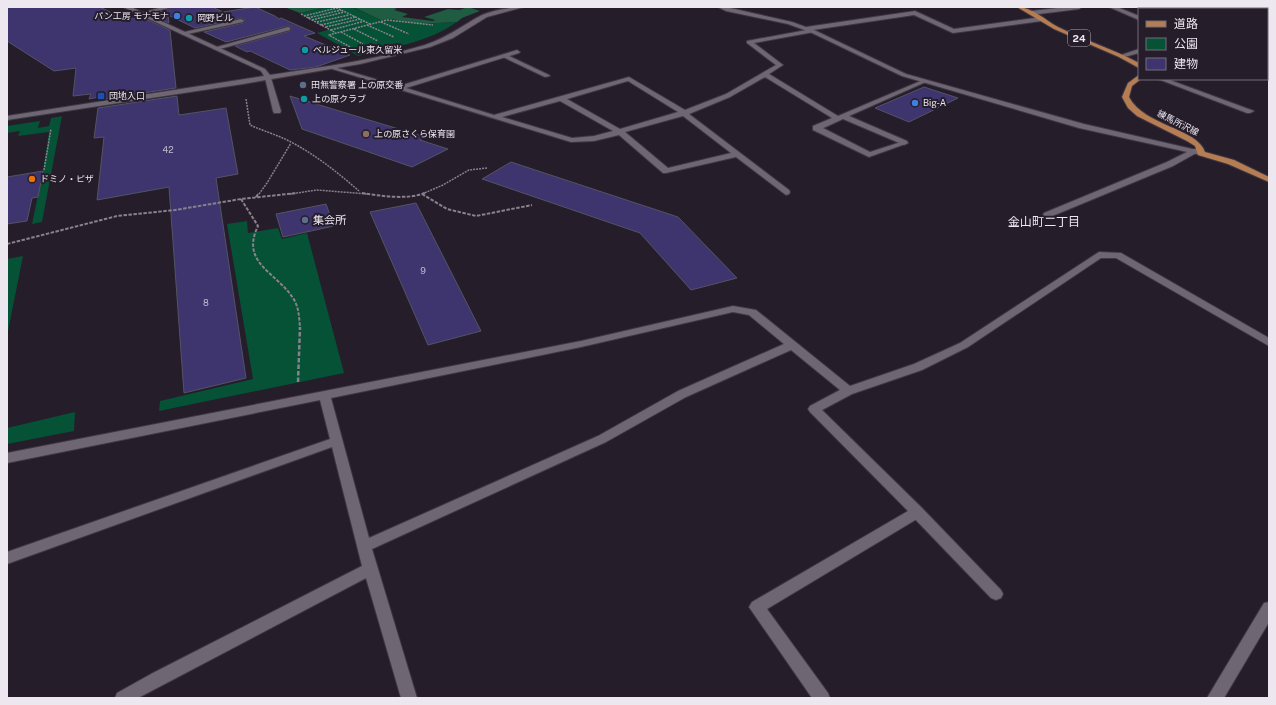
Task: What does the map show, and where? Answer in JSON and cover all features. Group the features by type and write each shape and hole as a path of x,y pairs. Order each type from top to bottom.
{"main road":[{"name":"24","path":"1020,7 1056,28 1121,56 1138,65"},
{"name":"練馬所沢線","path":"1138,78 1127,88 1126,100 1130,106 1150,120 1197,144 1198,152 1231,162 1269,180"}],"street":[{"path":"126,7 263,70 268,78 277,111"},
{"path":"141,14 169,7"},
{"path":"7,118 332,68 428,46 451,37 485,16 521,7"},
{"path":"721,7 728,10 790,23 809,30 891,70 925,81 1082,126 1198,152"},
{"path":"1031,13 1079,7"},
{"path":"1112,7 1138,18"},
{"path":"332,68 572,140 580,141 620,132 684,113 740,89 780,65 749,42 809,30 914,13 953,31 1042,19"},
{"path":"182,33 241,21"},
{"path":"216,48 288,29"},
{"path":"1121,56 1138,51"},
{"path":"399,88 517,52"},
{"path":"505,56 547,76"},
{"path":"764,74 839,117 904,143 869,155 816,128 839,117 925,81"},
{"path":"494,117 629,80 684,113 786,192"},
{"path":"1167,80 1250,111"},
{"path":"561,98 620,132 666,171 737,154"},
{"path":"1047,215 1198,152"},
{"path":"996,594 814,409 848,390 918,367 964,345 1099,255 1118,255 1269,344"},
{"path":"7,458 581,344 733,308 752,312 848,390"},
{"path":"364,546 602,439 682,394 792,345"},
{"path":"325,396 370,569 409,698"},
{"path":"7,558 336,441"},
{"path":"822,698 757,607 917,512"},
{"path":"123,698 370,569"},
{"path":"1215,698 1269,608"}],"path":[{"path":"304,16 337,8 370,24"},
{"path":"308,18 341,10"},
{"path":"312,20 345,12"},
{"path":"301,14 336,33"},
{"path":"316,22 350,14"},
{"path":"321,25 355,17"},
{"path":"326,27 360,19"},
{"path":"356,50 329,35 391,20 414,24 436,24"},
{"path":"330,30 365,21"},
{"path":"380,22 414,36"},
{"path":"354,28 379,41"},
{"path":"340,32 368,47"},
{"path":"244,93 250,125 291,143 329,166 360,192"},
{"path":"44,170 51,124"},
{"path":"256,198 267,183 291,143"},
{"path":"7,244 117,216 175,210 241,199 317,190 360,192 379,196 417,196 443,185 469,170 487,168"},
{"path":"421,194 447,209 476,216 532,205"},
{"path":"241,199 258,226 252,238 252,248 258,260 290,292 297,305 299,325 298,384"}],"green space":[{"path":"284,7 326,7 300,13"},
{"path":"326,7 352,7 381,20 392,19 416,24 457,22 434,35 409,44 358,56 317,33 331,29 300,13"},
{"path":"353,7 392,7 397,9 394,10 408,14 402,17 433,21 435,20 424,17 448,9 459,10 468,7 480,11 462,18 457,22 416,24 392,19 381,20"},
{"path":"1145,7 1269,7 1269,46 1268,8"},
{"path":"62,116 42,222 32,224 49,132 18,136 20,131 7,133 7,126 40,121 38,128 49,126 51,118"},
{"path":"247,221 248,233 278,228 282,239 307,233 344,373 159,411 160,401 253,379 227,224"},
{"path":"23,256 7,336 7,259"},
{"path":"75,412 74,431 7,444 7,428"}],"building":[{"path":"7,7 100,7 126,20 139,16 170,30 176,88 98,100 99,97 89,99 91,94 73,96 76,68 54,71 7,41"},
{"path":"173,7 212,7 223,12 255,7 279,19 281,18 315,33 304,36 350,55 316,67 290,70 250,51 247,52 235,46 290,31 291,27 288,26 226,42 204,32 243,23 245,20 241,18 195,28 168,15 169,23 151,15"},
{"path":"924,87 958,98 909,122 875,108"},
{"path":"177,96 179,115 226,108 238,174 216,178 246,378 184,393 169,187 97,200 104,137 94,138 98,108"},
{"path":"290,96 425,137 420,140 448,149 412,167 302,129"},
{"path":"511,162 678,217 737,278 691,290 640,233 482,179"},
{"path":"43,171 38,197 32,198 27,221 7,224 7,177"},
{"path":"416,203 481,331 428,345 370,212"},
{"name":"集会所","path":"326,204 334,226 283,237 276,214"}],"place":[{"name":"パン工房 モナモナ","path":"177,16"},
{"name":"岡野ビル","path":"189,18"},
{"name":"ベルジュール東久留米","path":"305,50"},
{"name":"田無警察署 上の原交番","path":"303,85"},
{"name":"団地入口","path":"101,96"},
{"name":"上の原クラブ","path":"304,99"},
{"name":"Big-A","path":"915,103"},
{"name":"上の原さくら保育園","path":"366,134"},
{"name":"ドミノ・ピザ","path":"32,179"},
{"name":"集会所","path":"305,220"}],"district":[{"name":"金山町二丁目","path":"1044,222"}]}
